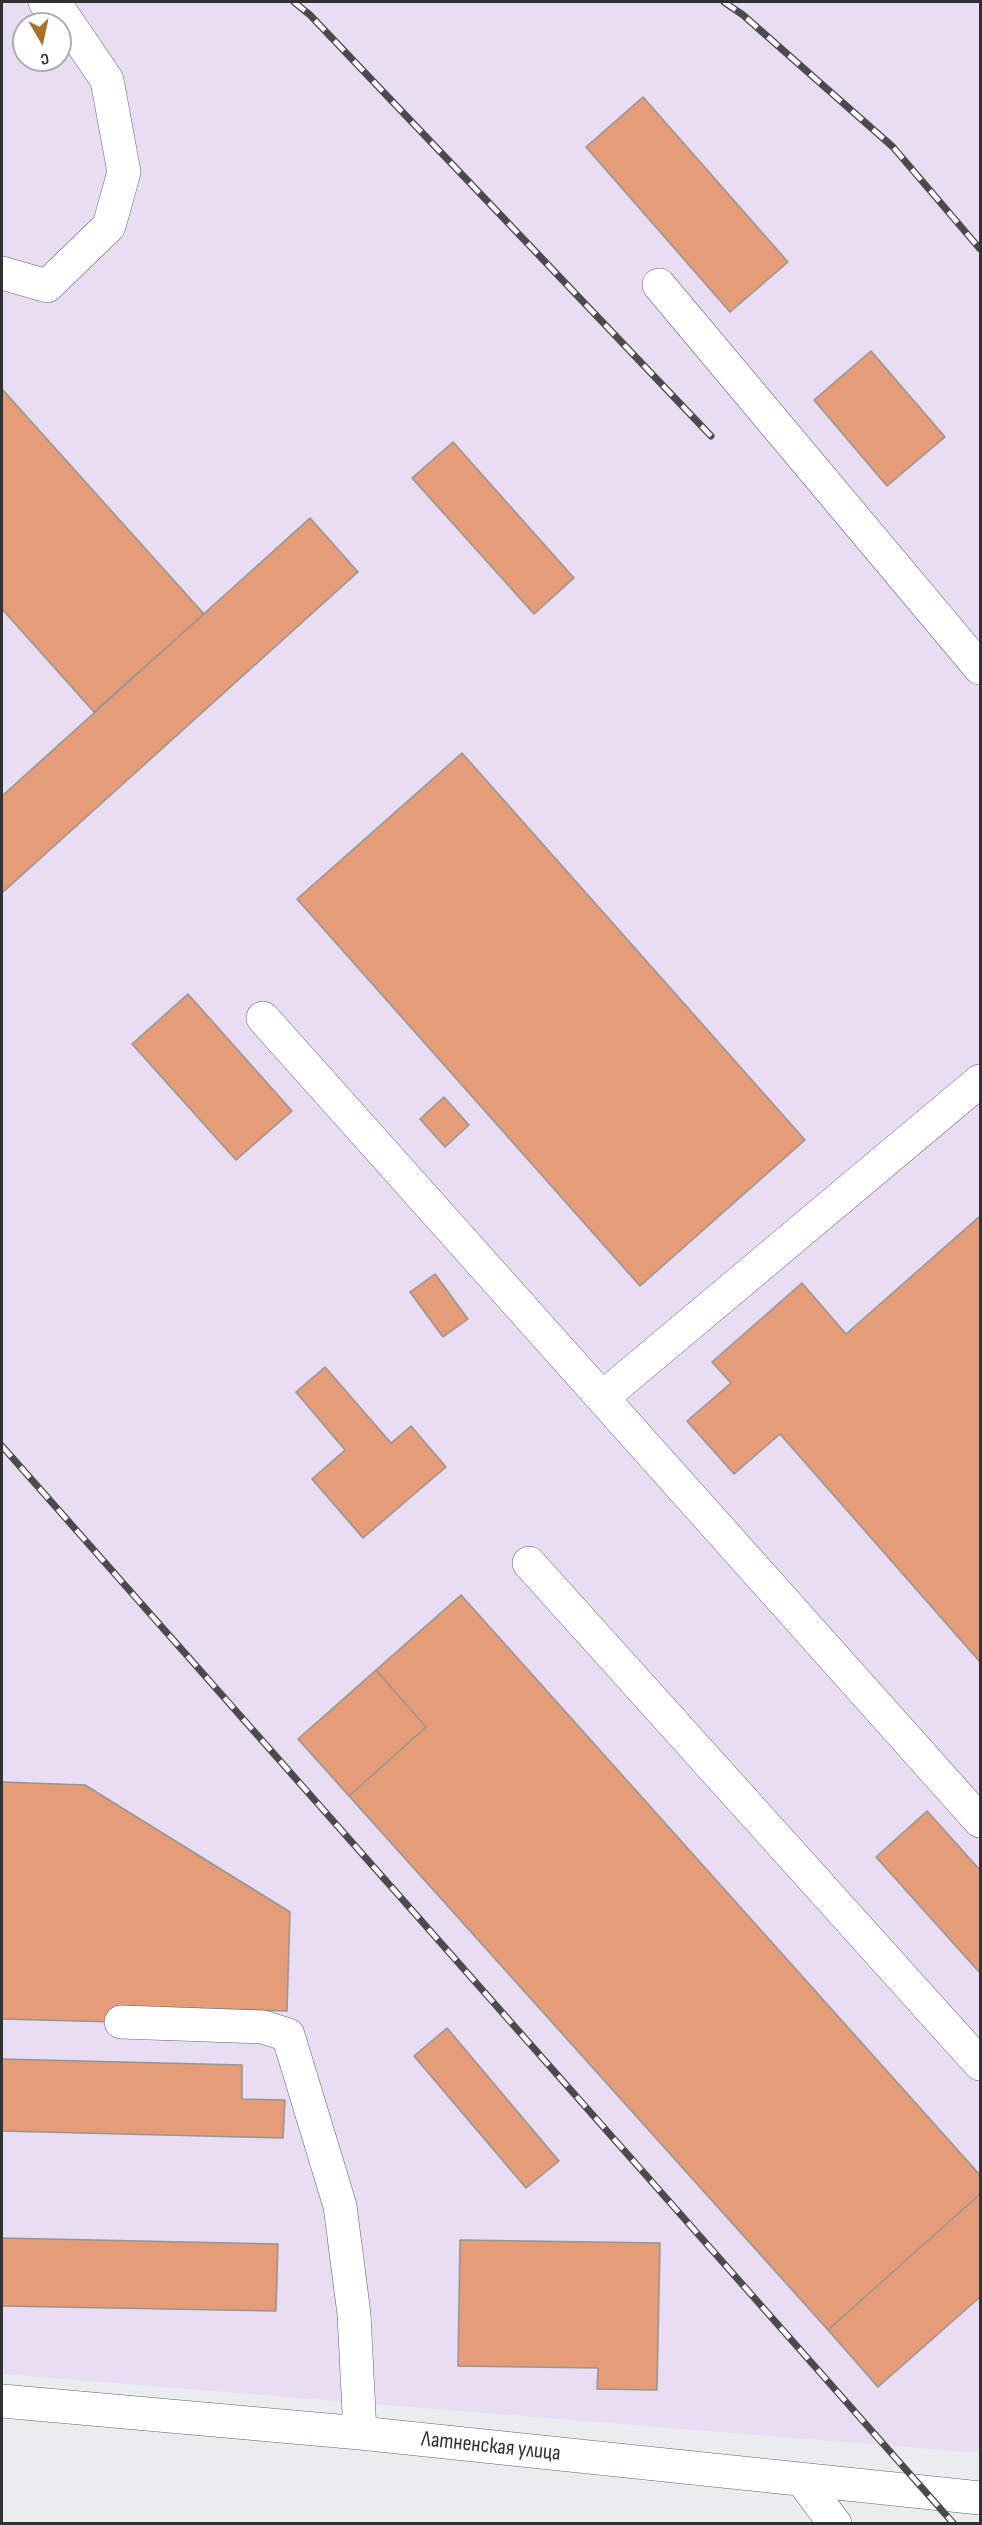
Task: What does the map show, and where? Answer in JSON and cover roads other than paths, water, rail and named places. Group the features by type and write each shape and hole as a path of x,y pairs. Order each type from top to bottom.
{"street":[{"path":"2,273 47,286 110,225 124,172 107,80 60,11 45,2"},
{"path":"659,285 981,668"},
{"path":"263,1017 981,1821"},
{"path":"603,1398 981,1081"},
{"path":"529,1563 981,2064"},
{"path":"121,2022 263,2027 288,2036 340,2206 354,2314 360,2433"},
{"name":"Латненская улица","path":"2,2401 360,2433 981,2498"},
{"path":"803,2481 835,2523"}],"railway":[{"path":"294,2 310,15 711,436"},
{"path":"724,2 743,15 893,147 980,249"},
{"path":"2,1446 954,2524"}]}
